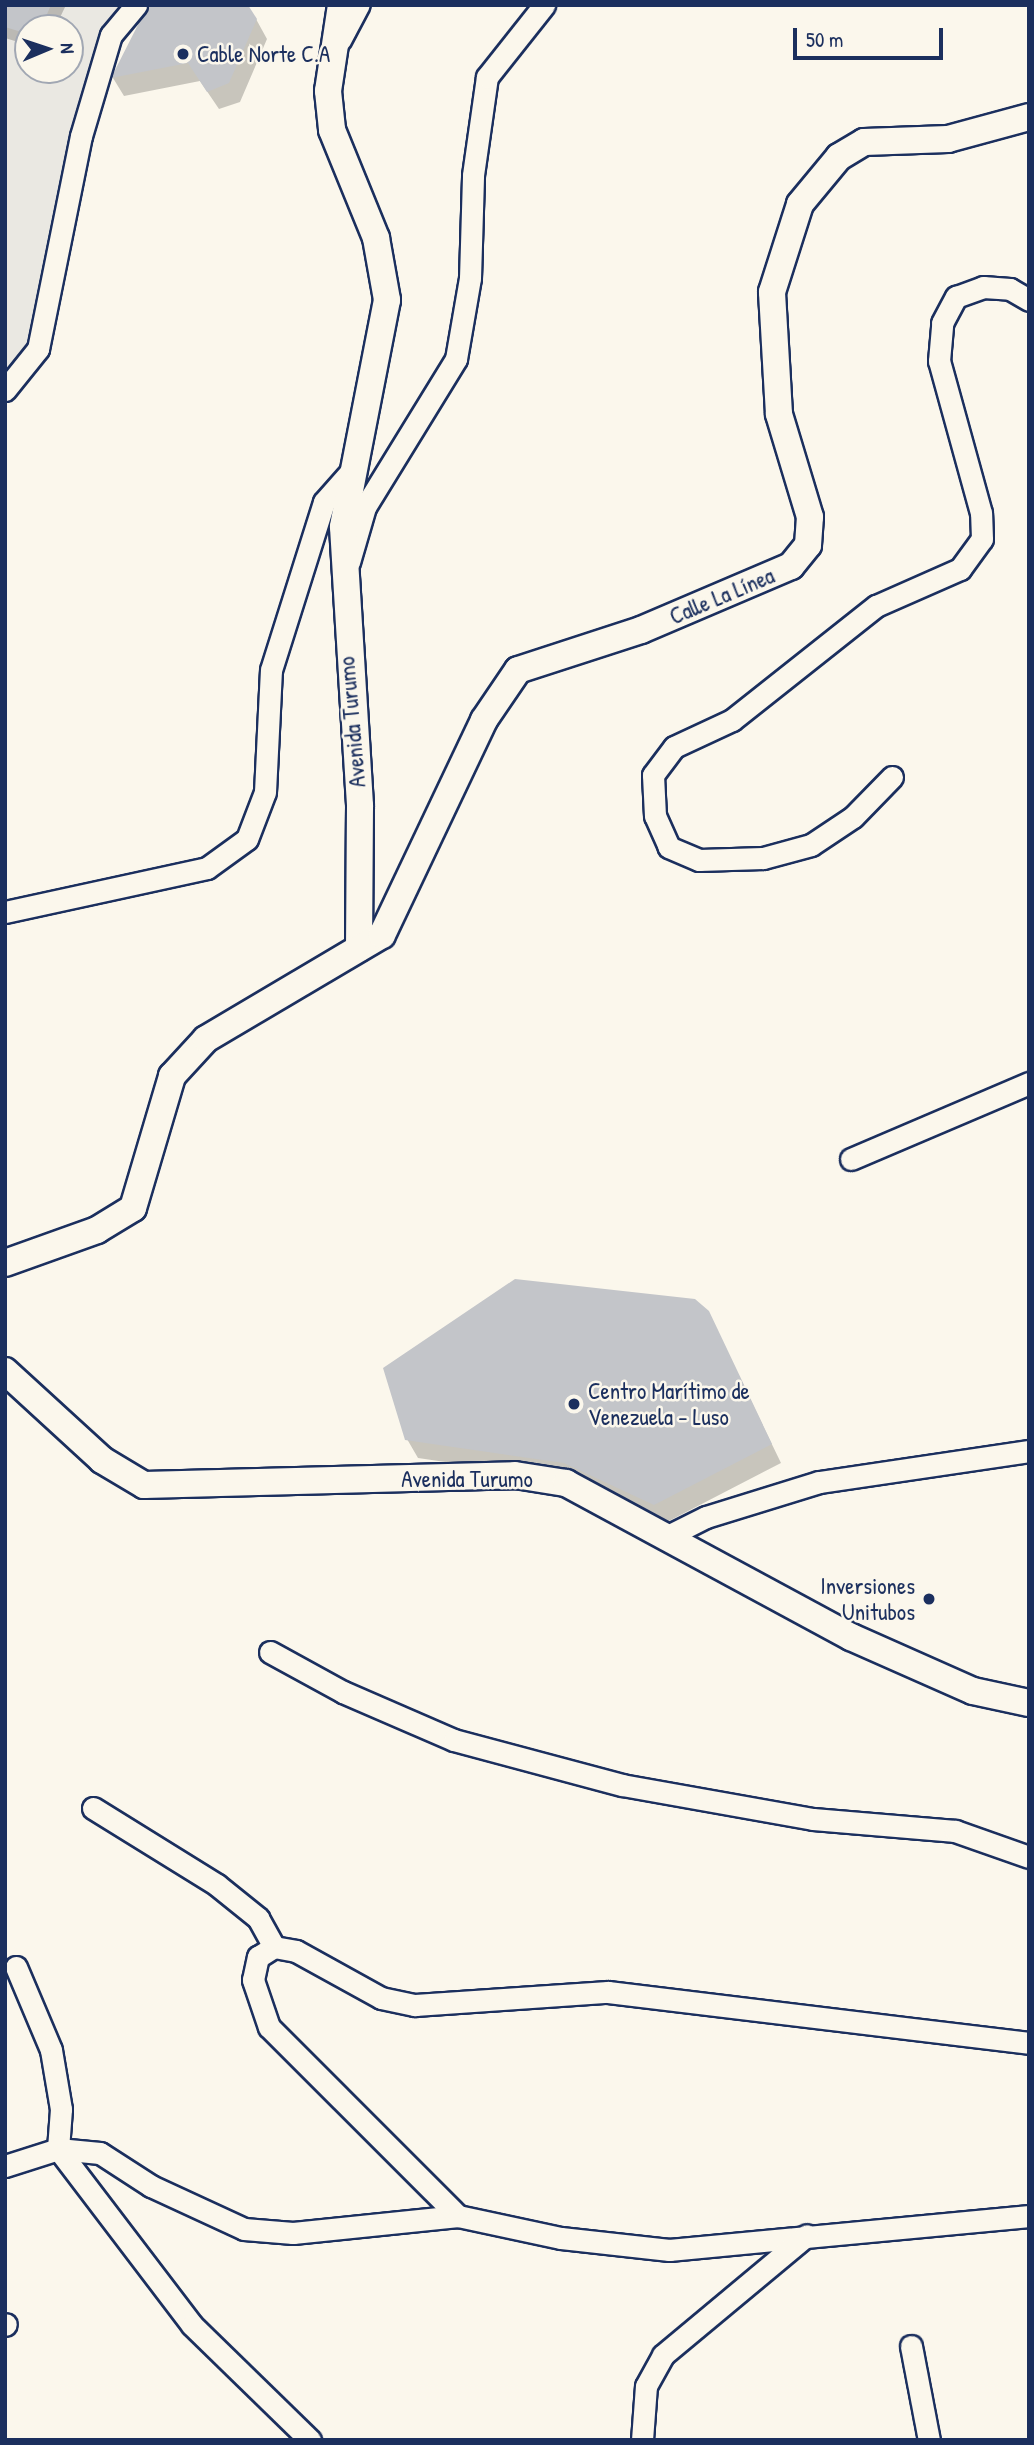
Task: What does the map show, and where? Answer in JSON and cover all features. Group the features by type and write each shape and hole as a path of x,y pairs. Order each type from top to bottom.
{"street":[{"path":"5,390 38,349 81,136 111,35 136,5"},
{"name":"Avenida Turumo","path":"341,5 328,91 332,130 376,238 387,300 343,527 342,588 360,806 359,948"},
{"path":"336,48 359,5"},
{"path":"342,588 365,506 456,359 470,278 473,175 487,77 544,5"},
{"name":"Calle La Línea","path":"359,948 383,935 396,914 484,720 518,670 763,583 791,566 808,545 810,517 779,414 772,292 800,204 839,157 864,142 948,139 1029,117"},
{"path":"892,777 853,817 811,845 763,858 699,860 669,847 655,816 653,775 674,747 732,720 876,606 960,569 982,539 981,513 939,361 942,323 956,297 983,287 1010,289 1029,299"},
{"path":"5,912 207,868 247,839 265,792 271,670 324,502 356,466"},
{"path":"5,1263 97,1230 133,1208 172,1076 206,1039 359,948"},
{"path":"851,1159 1029,1083"},
{"name":"Avenida Turumo","path":"5,1371 102,1460 144,1486 515,1475 566,1483 668,1536 721,1572 851,1637 973,1691 1029,1703"},
{"path":"668,1536 706,1517 818,1482 1029,1451"},
{"path":"270,1652 454,1740 622,1785 813,1819 955,1831 1029,1857"},
{"path":"93,1808 218,1885 258,1919 274,1947"},
{"path":"458,2216 270,2027 253,1980 258,1957 274,1947 296,1951 381,1998 415,2005 608,1992 1029,2043"},
{"path":"16,1967 51,2050 61,2109 58,2150 192,2325 310,2440"},
{"path":"5,2166 58,2150 100,2153 151,2186 244,2229 293,2233 458,2216 561,2238 669,2250 808,2234 1029,2216"},
{"path":"642,2440 646,2386 663,2355 808,2234"},
{"path":"911,2346 929,2440"}],"shaded area":[{"path":"5,5 134,5 115,31 45,331 5,384"}],"building":[{"path":"5,5 51,5 47,14 14,14 14,30 5,27"},
{"name":"Cable Norte C.A","path":"148,5 248,5 257,19 229,83 207,92 188,63 111,78"},
{"name":"Centro Marítimo de Venezuela - Luso","path":"515,1279 695,1299 709,1311 772,1444 654,1505 564,1463 405,1440 383,1368"}],"place":[{"name":"Cable Norte C.A","path":"183,54"},
{"name":"Centro Marítimo de Venezuela - Luso","path":"574,1404"},
{"name":"Inversiones Unitubos","path":"929,1599"}]}
